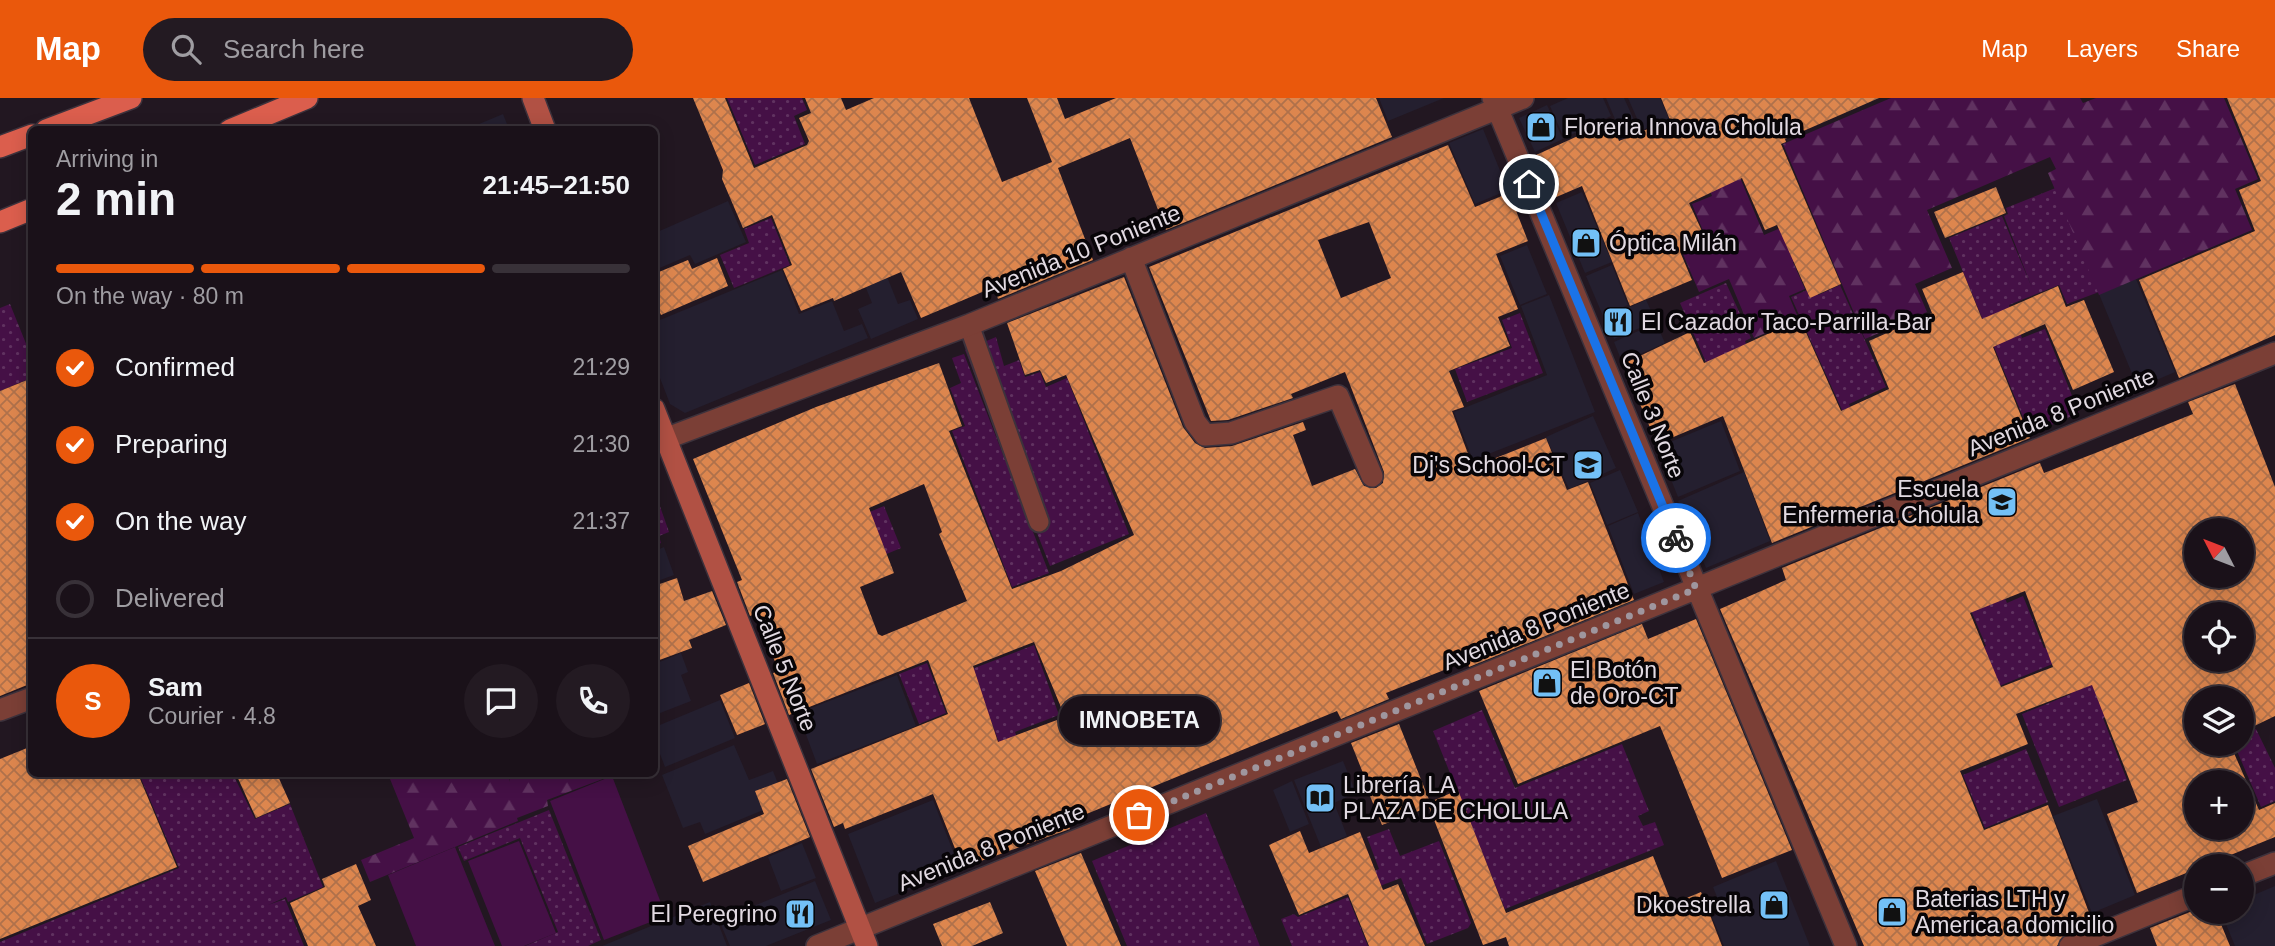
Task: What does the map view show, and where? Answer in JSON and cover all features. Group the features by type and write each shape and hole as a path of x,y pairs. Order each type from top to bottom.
{"main road":[{"path":"58,126 131,98"},
{"path":"254,125 307,98"},
{"path":"0,147 28,136"},
{"path":"0,222 28,211"}],"street":[{"path":"533,98 544,126"},
{"name":"Avenida 10 Poniente","path":"660,441 969,325 1496,103 1523,98"},
{"name":"Calle 3 Norte","path":"1496,103 1846,946"},
{"path":"1130,258 1195,422 1205,435 1231,433 1338,396 1372,476"},
{"name":"Avenida 8 Poniente","path":"817,946 864,937 1696,589 2275,353"},
{"name":"Calle 5 Norte","path":"660,441 864,937"},
{"path":"0,710 28,700"},
{"path":"2254,871 2275,863"},
{"path":"2070,946 2184,900"}],"lane":[{"path":"969,325 1039,522"}],"shaded area":[{"path":"1379,98 1444,98 1388,121"},
{"path":"1568,98 1603,98 1611,116 1564,138 1550,106"},
{"path":"1606,98 1624,98 1639,131 1623,138"},
{"path":"1628,98 1660,98 1669,119 1642,130"},
{"path":"1547,105 1563,139 1535,152 1519,118"},
{"path":"503,114 508,126 474,126"},
{"path":"1483,129 1508,190 1475,204 1449,143"},
{"path":"1582,192 1612,262 1585,273 1556,203"},
{"path":"728,201 746,242 695,264 690,255 658,269 658,232"},
{"path":"1527,245 1547,294 1520,305 1500,256"},
{"path":"1612,265 1628,305 1603,316 1586,276"},
{"path":"782,270 799,314 832,301 844,331 862,324 868,338 685,413 670,404 658,373 658,321"},
{"path":"886,274 898,304 910,300 918,319 871,339 858,309 872,303 864,283"},
{"path":"2136,279 2175,372 2138,388 2099,294"},
{"path":"1549,295 1595,412 1473,460 1454,412 1547,375 1521,306"},
{"path":"1646,300 1656,321 1614,339 1605,318"},
{"path":"1656,323 1665,343 1622,362 1614,342"},
{"path":"1593,416 1616,468 1569,489 1546,437"},
{"path":"1721,421 1740,471 1678,497 1658,447"},
{"path":"1620,470 1638,512 1607,525 1590,483"},
{"path":"1744,472 1770,541 1706,568 1678,501"},
{"path":"1638,513 1664,582 1634,594 1608,526"},
{"path":"664,547 674,575 658,581 658,550"},
{"path":"681,653 688,672 681,675 691,701 658,714 658,663"},
{"path":"897,675 916,726 817,764 798,713"},
{"path":"720,700 735,738 665,767 658,749 658,726"},
{"path":"734,745 749,780 773,771 785,801 705,834 700,822 683,828 662,775"},
{"path":"1343,761 1356,793 1334,803 1347,836 1321,847 1294,780"},
{"path":"1292,781 1309,824 1290,832 1273,790"},
{"path":"2097,799 2135,895 2092,913 2053,816"},
{"path":"933,800 960,869 875,903 848,834"},
{"path":"802,843 816,878 781,891 768,857"},
{"path":"1776,861 1810,946 1724,946 1712,917 1723,912 1713,887"},
{"path":"815,881 831,920 766,946 730,946 719,920"},
{"path":"2275,886 2275,946 2235,946 2226,924 2254,924 2254,895"},
{"path":"710,902 727,946 602,946"}],"green space":[{"path":"727,98 802,98 807,110 794,116 805,144 755,165"},
{"path":"1891,98 2080,98 2083,103 2096,98 2224,98 2258,179 2235,189 2252,230 2099,295 2048,173 2056,169 2050,157 1927,210 1952,268 1915,284 1927,312 1865,339 1783,144"},
{"path":"1736,168 1764,235 1785,226 1800,259 1793,262 1805,289 1789,296 1802,327 1778,336 1775,329 1754,338 1729,279 1699,292 1683,254 1708,243 1692,204 1712,196 1706,180"},
{"path":"2058,187 2099,292 2067,304 2059,285 2009,305 2022,338 2045,329 2079,413 2030,434 1949,238 2002,216 2032,288 2004,216 2008,214 2006,208"},
{"path":"771,218 790,265 734,288 720,255 749,243 744,229"},
{"path":"1726,283 1751,338 1745,341 1749,351 1709,369 1680,303"},
{"path":"1840,285 1886,387 1849,404 1870,451 1851,430 1791,297 1814,287 1818,295"},
{"path":"10,304 28,349 28,379 0,391 0,308"},
{"path":"1520,313 1543,373 1467,402 1455,369 1512,348 1502,320"},
{"path":"996,337 1004,366 1019,360 1025,377 1040,372 1046,387 1067,378 1129,534 1050,566 965,350"},
{"path":"964,354 1049,573 1012,587 952,431 965,426 950,388 961,383 952,358"},
{"path":"658,501 669,532 659,536 661,543 658,544"},
{"path":"884,506 901,548 877,558 805,539"},
{"path":"2003,594 2007,603 2023,596 2044,648 2048,647 2055,663 1973,697 1957,658 1986,646 1970,608"},
{"path":"2050,640 2121,711 2103,718 2127,780 2059,807 2022,714 2071,694"},
{"path":"1034,645 1059,715 1015,732 1041,805 1024,811 972,669"},
{"path":"927,663 946,713 919,724 899,674"},
{"path":"1482,710 1515,788 1622,744 1649,811 1638,816 1643,826 1655,822 1664,845 1505,909 1433,731"},
{"path":"2256,729 2275,768 2275,801 2261,807 2254,791 2254,770 2245,770 2239,756 2254,756"},
{"path":"2026,749 2048,802 1985,828 1963,775"},
{"path":"140,777 234,777 255,819 290,804 323,887 288,902 286,897 268,905 285,899 304,946 0,946 0,942 179,868"},
{"path":"389,777 508,777 510,782 509,777 608,777 547,800 548,806 517,818 518,821 370,882 361,860 414,838"},
{"path":"612,777 666,916 604,940 550,801"},
{"path":"549,810 601,940 588,946 525,946 558,932 520,838 464,861 458,847"},
{"path":"1206,813 1260,946 1127,946 1092,861"},
{"path":"1389,829 1400,856 1439,841 1471,923 1468,928 1427,944 1401,878 1351,897 1352,880 1379,869 1367,837"},
{"path":"519,841 556,933 524,946 502,946 468,861"},
{"path":"455,847 495,946 416,946 388,875"},
{"path":"1348,897 1368,946 1292,946 1281,919 1294,914 1298,917"}],"building":[{"path":"693,98 725,98 754,168 807,145 809,141 799,118 811,113 805,98 841,98 846,110 874,98 969,98 1002,182 1052,162 1027,98 1057,98 1065,119 1116,98 1376,98 1392,137 1166,230 1130,138 1058,168 1093,260 998,299 994,287 921,318 901,272 834,301 833,298 801,311 783,269 792,265 772,215 743,228 722,179 723,170"},
{"path":"1661,98 1879,98 1785,139 1786,142 1781,144 1841,284 1810,298 1777,225 1765,230 1742,178 1689,203 1707,242 1681,254 1692,280 1630,306 1582,186 1554,198 1536,155 1611,121 1619,141 1670,120"},
{"path":"2227,98 2275,98 2275,335 2179,378 2139,280 2255,231 2239,190 2261,181"},
{"path":"1448,145 1475,207 1509,193 1528,241 1496,254 1518,309 1498,317 1510,346 1449,371 1464,407 1452,411 1473,467 1546,438 1567,490 1588,482 1634,600 1469,667 1467,661 1386,693 1389,699 1341,719 1337,711 1067,822 1070,829 978,862 974,850 958,856 933,794 845,829 843,823 834,827 811,769 948,714 928,660 789,715 773,673 779,671 755,614 750,616 737,582 742,580 693,459 816,407 939,363 962,426 949,431 1012,589 1061,571 1134,535 1066,375 1046,383 1040,370 1025,375 1007,323 1124,277 1183,427 1195,443 1205,448 1232,446 1303,422 1306,430 1293,435 1312,486 1355,469 1364,486 1376,488 1383,483 1384,472 1345,372 1291,394 1293,398 1228,420 1211,421 1149,267","holes":["1369,222 1391,278 1341,298 1318,240","924,484 942,532 939,534 967,601 882,636 878,634 860,587 894,573 869,508","1034,642 1065,717 998,742 973,666"]},
{"path":"1996,187 2006,213 1945,238 1934,212"},
{"path":"717,258 728,286 661,315 658,309 658,272 688,260 692,269"},
{"path":"1963,272 1982,319 2058,286 2066,307 2084,300 2114,372 2073,390 2045,324 1993,347 2030,438 1772,543 1723,416 1657,444 1623,364 1690,332 1704,363 1800,319 1841,411 1889,389 1869,341 1932,313 1922,289"},
{"path":"28,380 28,685 0,696 0,391"},
{"path":"2235,384 2275,487 2275,716 2254,726 2254,686 2184,686 2184,756 2235,756 2241,770 2184,770 2184,840 2254,840 2254,799 2259,810 2275,803 2275,837 2233,854 2184,854 2184,874 2137,893 2107,814 2138,802 2092,685 2016,714 2028,744 1960,771 1984,830 2048,805 2093,923 2064,934 2057,946 1864,946 1720,609 1786,580 1782,568 2040,463 2044,473 2193,414 2188,402","holes":["2025,591 2053,667 2001,687 1970,613"]},
{"path":"677,578 684,601 712,591 726,625 689,640 692,648 658,661 658,585"},
{"path":"1696,619 1792,850 1722,878 1660,726 1518,784 1479,691 1642,624 1648,639"},
{"path":"749,683 765,724 737,735 720,695"},
{"path":"1399,724 1430,802 1458,790 1506,913 1653,856 1672,904 1701,892 1722,946 1509,946 1506,937 1483,945 1429,807 1382,825 1365,784 1367,783 1351,743"},
{"path":"28,748 28,777 139,777 177,867 0,939 0,759"},
{"path":"237,777 278,777 290,803 256,818"},
{"path":"787,779 810,837 703,882 688,846 764,814 755,791"},
{"path":"1300,831 1309,853 1360,832 1383,890 1398,884 1425,946 1369,946 1348,894 1299,915 1269,845"},
{"path":"1081,853 1121,946 1067,946 1035,871"},
{"path":"356,864 371,900 358,906 376,946 308,946 290,903 325,887 322,879"},
{"path":"990,902 1003,933 972,946 942,946 933,924"},
{"path":"2184,914 2184,924 2221,924 2230,946 2157,946 2150,928"}],"way so far":[{"path":"1139,815 1696,589 1676,538"}],"place":[{"name":"Floreria Innova Cholula","path":"1541,127"},
{"name":"Óptica Milán","path":"1586,243"},
{"name":"El Cazador Taco-Parrilla-Bar","path":"1618,322"},
{"name":"Dj's School-CT","path":"1588,465"},
{"name":"Escuela Enfermeria Cholula","path":"2002,502"},
{"name":"El Botón de Oro-CT","path":"1547,683"},
{"name":"Librería LA PLAZA DE CHOLULA","path":"1320,798"},
{"name":"IMNOBETA","path":"1139,815"},
{"name":"Dkoestrella","path":"1774,905"},
{"name":"Baterias LTH y America a domicilio","path":"1892,912"},
{"name":"El Peregrino","path":"800,914"}],"route":[{"path":"1529,184 1676,538"}]}
